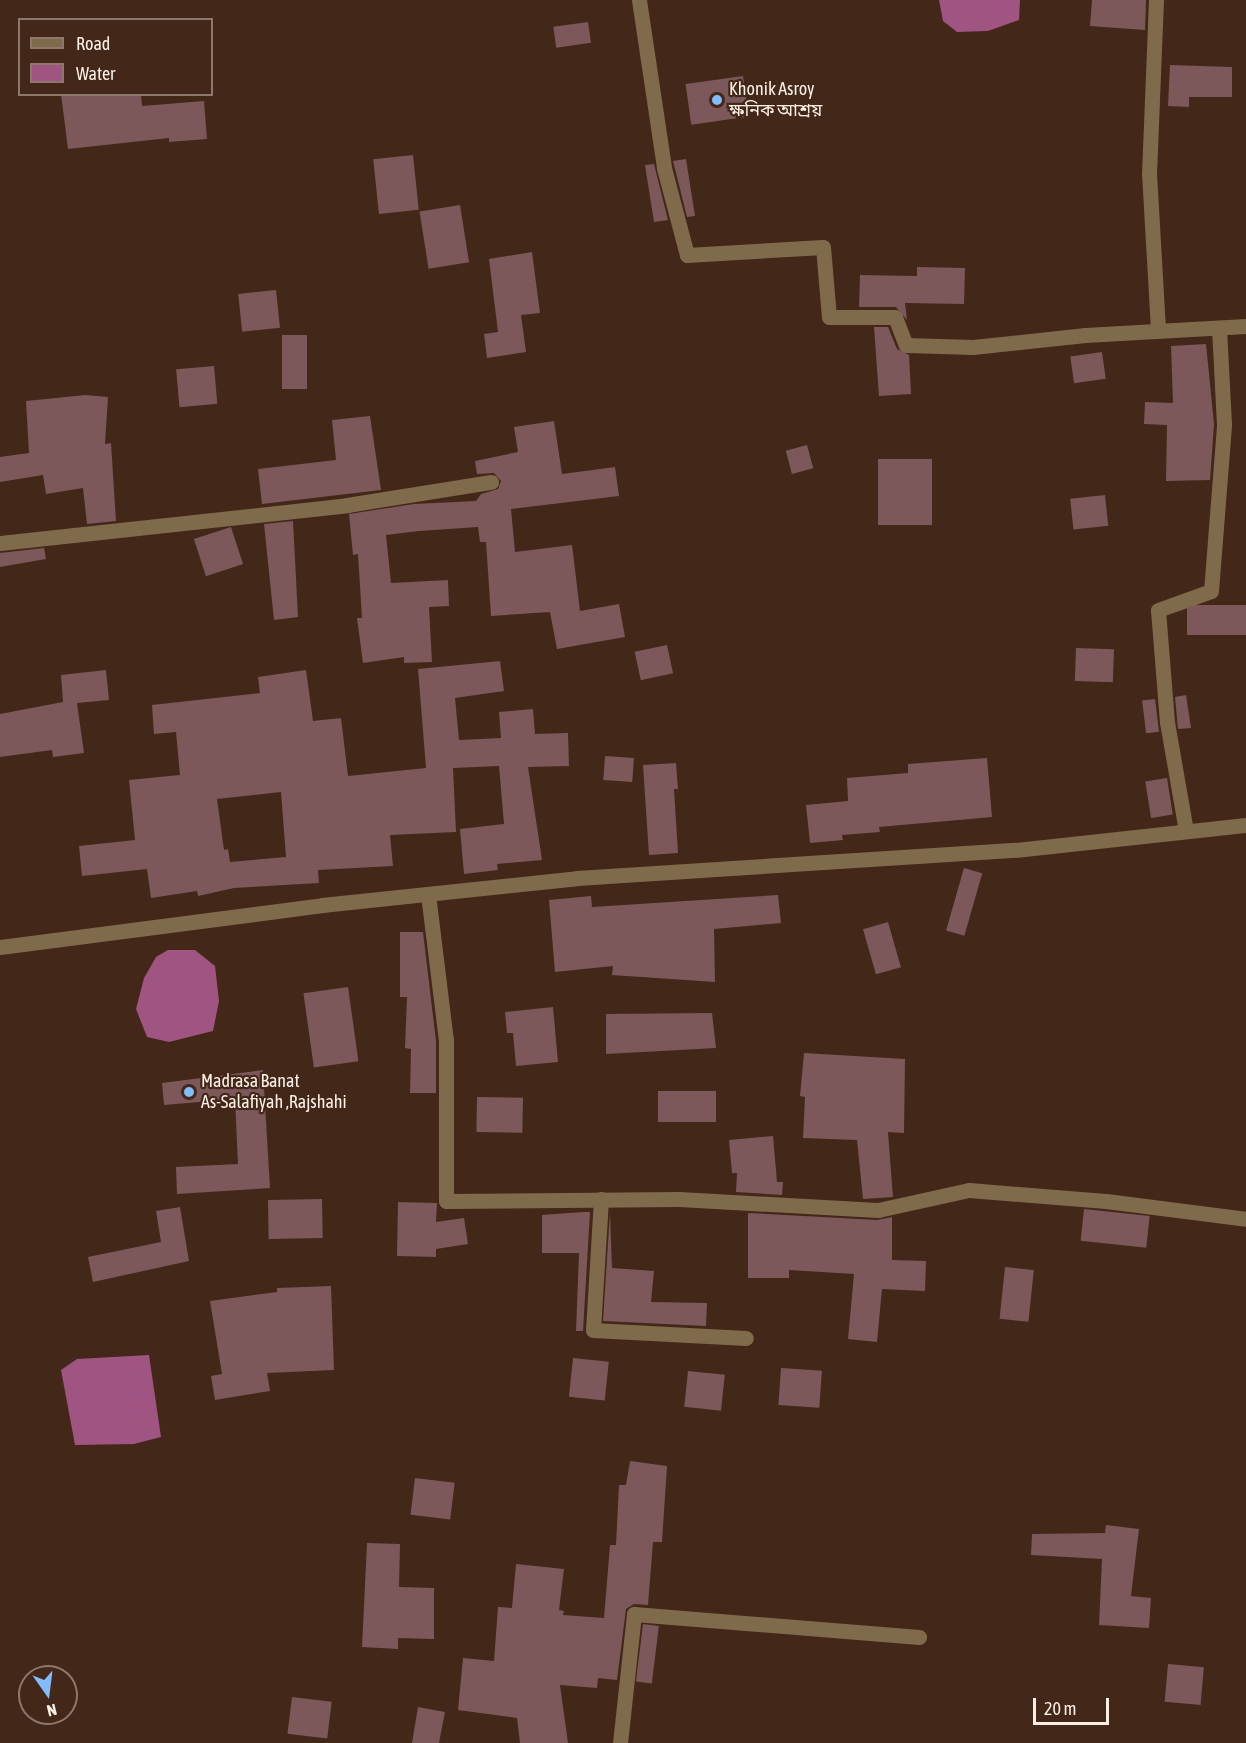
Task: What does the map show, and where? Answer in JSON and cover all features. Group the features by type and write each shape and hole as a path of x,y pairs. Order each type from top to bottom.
{"street":[{"path":"639,0 664,168 687,255 823,247 829,317 895,317 906,345 973,347 1246,326"},
{"path":"1156,0 1149,173 1158,331"},
{"path":"1186,831 1167,722 1158,610 1211,591 1224,424 1219,328"},
{"path":"0,543 325,508 491,482"},
{"path":"0,947 428,894 577,878 1015,850 1246,825"},
{"path":"428,894 446,1040 446,1201 679,1199 878,1210 969,1191 1106,1201 1246,1219"},
{"path":"602,1199 593,1330 746,1338"},
{"path":"620,1743 634,1614 920,1637"}],"water":[{"path":"939,0 1020,0 1019,20 988,31 957,32 943,21"},
{"path":"168,950 195,950 215,966 219,1001 213,1031 169,1042 147,1037 136,1009 144,978 156,957"},
{"path":"149,1355 161,1437 134,1444 75,1445 61,1370 77,1359"}],"building":[{"path":"1092,0 1146,0 1145,30 1090,26"},
{"path":"588,22 591,43 556,48 553,27"},
{"path":"1170,65 1232,67 1232,97 1189,97 1189,107 1168,106"},
{"name":"Khonik Asroy ক্ষনিক আশ্রয়","path":"743,76 749,117 691,125 686,84"},
{"path":"61,96 141,96 142,106 204,101 207,139 169,142 169,138 68,149"},
{"path":"413,155 419,210 379,214 373,159"},
{"path":"686,159 695,216 687,217 673,161"},
{"path":"654,164 668,220 654,222 645,165"},
{"path":"460,205 469,262 429,269 420,211"},
{"path":"532,252 540,313 521,315 526,352 487,358 484,334 498,332 489,259"},
{"path":"917,267 965,268 964,304 905,303 907,320 896,307 859,307 860,275 917,276"},
{"path":"276,290 280,328 242,332 238,294"},
{"path":"874,327 888,327 897,349 909,355 911,394 879,396"},
{"path":"282,335 307,335 307,389 282,389"},
{"path":"1206,344 1214,424 1210,480 1166,481 1167,425 1144,424 1145,402 1173,403 1171,346"},
{"path":"1102,352 1106,379 1074,383 1070,356"},
{"path":"214,366 217,404 179,407 176,369"},
{"path":"85,395 108,397 105,444 111,443 116,521 87,524 83,488 46,494 43,475 0,482 0,457 29,453 26,401"},
{"path":"370,416 381,490 262,504 258,469 336,460 332,420"},
{"path":"554,421 562,474 615,467 619,496 511,509 515,552 572,545 580,611 619,604 625,637 557,649 550,612 491,616 486,542 480,542 478,527 419,531 386,535 391,583 448,580 449,606 429,607 432,662 404,663 404,657 363,663 357,618 362,618 358,554 353,555 349,514 414,504 476,501 481,494 498,489 501,481 494,473 477,474 475,461 518,452 514,427"},
{"path":"807,445 813,468 792,474 786,451"},
{"path":"878,459 932,459 932,525 878,525"},
{"path":"1105,495 1108,526 1073,529 1070,499"},
{"path":"293,521 298,617 274,620 264,524"},
{"path":"231,527 243,564 206,576 194,539"},
{"path":"44,548 46,559 0,567 0,553"},
{"path":"1187,605 1246,605 1246,635 1187,635"},
{"path":"667,645 673,673 641,680 635,652"},
{"path":"1076,648 1114,649 1113,682 1075,681"},
{"path":"500,661 504,691 455,698 459,740 501,738 499,712 533,709 535,734 568,733 569,766 528,767 542,860 497,864 498,870 464,874 460,829 504,824 499,766 453,768 456,832 390,835 393,866 318,870 319,883 234,888 198,896 197,891 151,898 147,869 82,876 79,846 135,840 129,780 180,775 176,732 154,734 152,705 260,693 258,677 306,670 313,721 341,718 348,776 426,768 418,669","holes":["281,792 286,857 230,862 228,849 224,850 217,799"]},
{"path":"106,670 109,700 77,703 84,753 53,757 52,750 0,757 0,714 63,702 61,675"},
{"path":"1186,695 1191,728 1178,729 1175,697"},
{"path":"1155,699 1159,732 1146,733 1142,701"},
{"path":"605,756 634,758 632,782 603,780"},
{"path":"987,758 992,817 879,827 880,832 842,835 843,840 810,843 806,805 848,801 847,778 908,773 908,764"},
{"path":"676,763 678,789 674,789 678,853 649,855 643,765"},
{"path":"1167,778 1173,815 1151,818 1145,781"},
{"path":"964,868 982,873 964,936 946,930"},
{"path":"778,895 781,923 714,929 715,982 612,975 613,966 555,972 549,900 591,896 592,907"},
{"path":"888,922 901,967 876,974 863,929"},
{"path":"400,932 423,932 436,1041 436,1093 410,1093 411,1049 405,1048 407,997 400,997"},
{"path":"348,987 358,1061 314,1068 303,993"},
{"path":"553,1007 558,1062 516,1066 513,1033 507,1033 505,1012"},
{"path":"712,1013 716,1048 606,1054 606,1014"},
{"path":"804,1053 905,1059 904,1133 888,1132 893,1197 863,1199 857,1140 803,1138 805,1097 800,1096"},
{"path":"263,1070 270,1188 177,1194 176,1167 238,1164 235,1099 164,1105 162,1083"},
{"path":"658,1091 716,1091 716,1122 658,1122"},
{"path":"477,1097 523,1098 522,1133 476,1132"},
{"path":"773,1136 777,1182 783,1182 782,1195 736,1192 737,1173 732,1173 729,1140"},
{"path":"322,1199 323,1238 269,1239 268,1200"},
{"path":"398,1202 437,1203 436,1222 464,1218 468,1244 436,1249 436,1257 397,1256"},
{"path":"180,1207 189,1261 93,1282 88,1257 161,1242 156,1211"},
{"path":"1084,1209 1150,1216 1146,1248 1081,1241"},
{"path":"590,1212 583,1331 576,1331 579,1253 542,1253 542,1215"},
{"path":"610,1212 612,1268 654,1271 651,1302 707,1303 706,1326 603,1321"},
{"path":"748,1213 877,1220 892,1217 892,1260 926,1261 925,1291 882,1289 877,1342 848,1339 854,1274 789,1270 789,1278 748,1278"},
{"path":"1005,1267 1034,1270 1028,1322 1000,1319"},
{"path":"331,1286 334,1370 267,1373 270,1391 215,1400 211,1376 222,1374 210,1301 277,1292 277,1288"},
{"path":"573,1358 609,1362 605,1401 569,1397"},
{"path":"781,1368 822,1371 819,1408 778,1405"},
{"path":"688,1371 725,1375 721,1411 684,1407"},
{"path":"630,1461 667,1466 662,1542 653,1542 648,1605 634,1604 626,1609 617,1680 598,1678 597,1688 560,1685 568,1743 520,1743 517,1718 458,1710 463,1658 494,1661 498,1607 512,1608 516,1564 564,1569 559,1610 564,1611 563,1615 604,1618 610,1545 616,1545 619,1485 626,1485"},
{"path":"415,1478 455,1483 450,1520 410,1515"},
{"path":"1106,1525 1139,1529 1131,1596 1151,1598 1149,1628 1099,1625 1102,1559 1031,1555 1032,1534 1105,1533"},
{"path":"367,1543 400,1544 399,1587 434,1588 434,1639 398,1638 398,1649 362,1647"},
{"path":"643,1624 659,1626 652,1684 636,1682"},
{"path":"1168,1664 1204,1667 1201,1705 1165,1702"},
{"path":"292,1697 332,1702 327,1739 287,1734"},
{"path":"418,1707 445,1712 439,1743 412,1743"}],"place":[{"name":"Khonik Asroy ক্ষনিক আশ্রয়","path":"717,100"},
{"name":"Madrasa Banat As-Salafiyah ,Rajshahi","path":"189,1092"}]}
